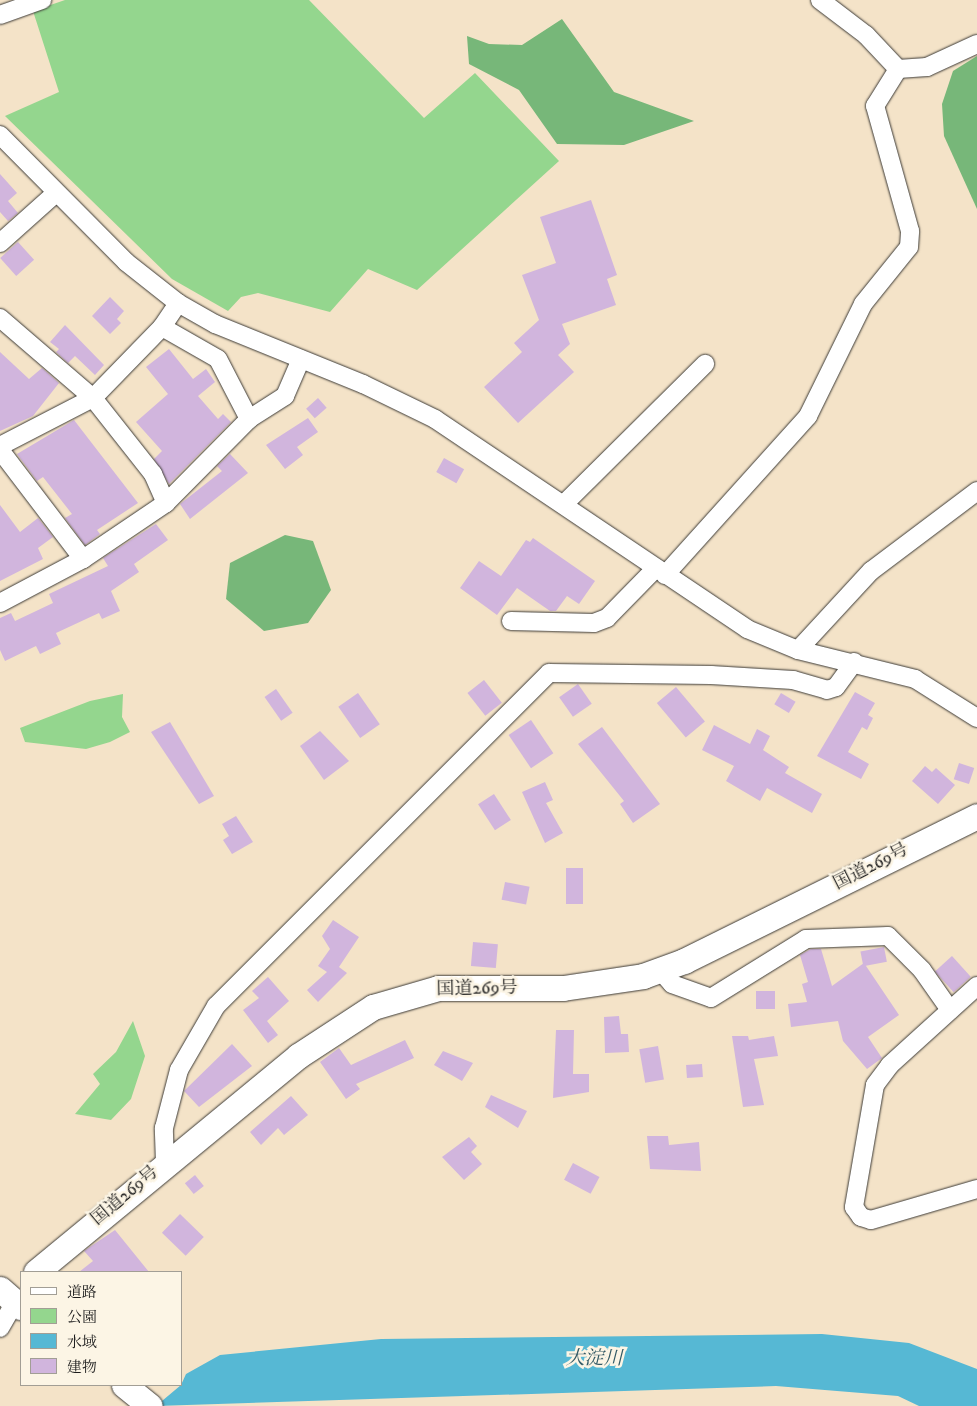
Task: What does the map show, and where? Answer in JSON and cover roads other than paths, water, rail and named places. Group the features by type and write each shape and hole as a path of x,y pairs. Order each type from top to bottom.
{"highway":[{"name":"国道269号","path":"37,1271 165,1163 298,1056 373,1007 438,988 607,985 660,970 977,816"},
{"path":"125,1386 150,1406"}],"street":[{"path":"0,15 42,0"},
{"path":"820,0 866,35 898,69"},
{"path":"898,69 927,67 977,44"},
{"path":"511,621 594,623 607,618 660,572 799,428 863,304 909,246 910,231 874,106 898,69"},
{"path":"0,135 126,262 178,303 214,324 301,358 435,419 564,504 660,572 747,629 798,650 854,662 915,679 977,718"},
{"path":"0,243 56,193"},
{"path":"0,446 94,398 162,327 178,303"},
{"path":"0,318 94,398 152,474 166,503"},
{"path":"162,327 218,359 248,419"},
{"path":"0,603 83,559 166,503 248,419 285,396 301,358"},
{"path":"564,504 705,364"},
{"path":"0,450 83,559"},
{"path":"798,650 871,572 977,492"},
{"path":"165,1163 164,1128 179,1070 216,1006 549,672 711,675 793,680 827,690 836,687 854,662"},
{"path":"660,970 672,984 711,998 806,939 888,936 922,970 950,1010"},
{"path":"977,986 950,1010 875,1085 854,1207 861,1217 871,1220 977,1189"},
{"path":"0,1328 14,1298"}],"water":[{"name":"大淀川","path":"822,1334 909,1343 977,1369 977,1406 919,1406 898,1396 776,1386 156,1406 182,1386 186,1374 220,1355 381,1339"}]}
